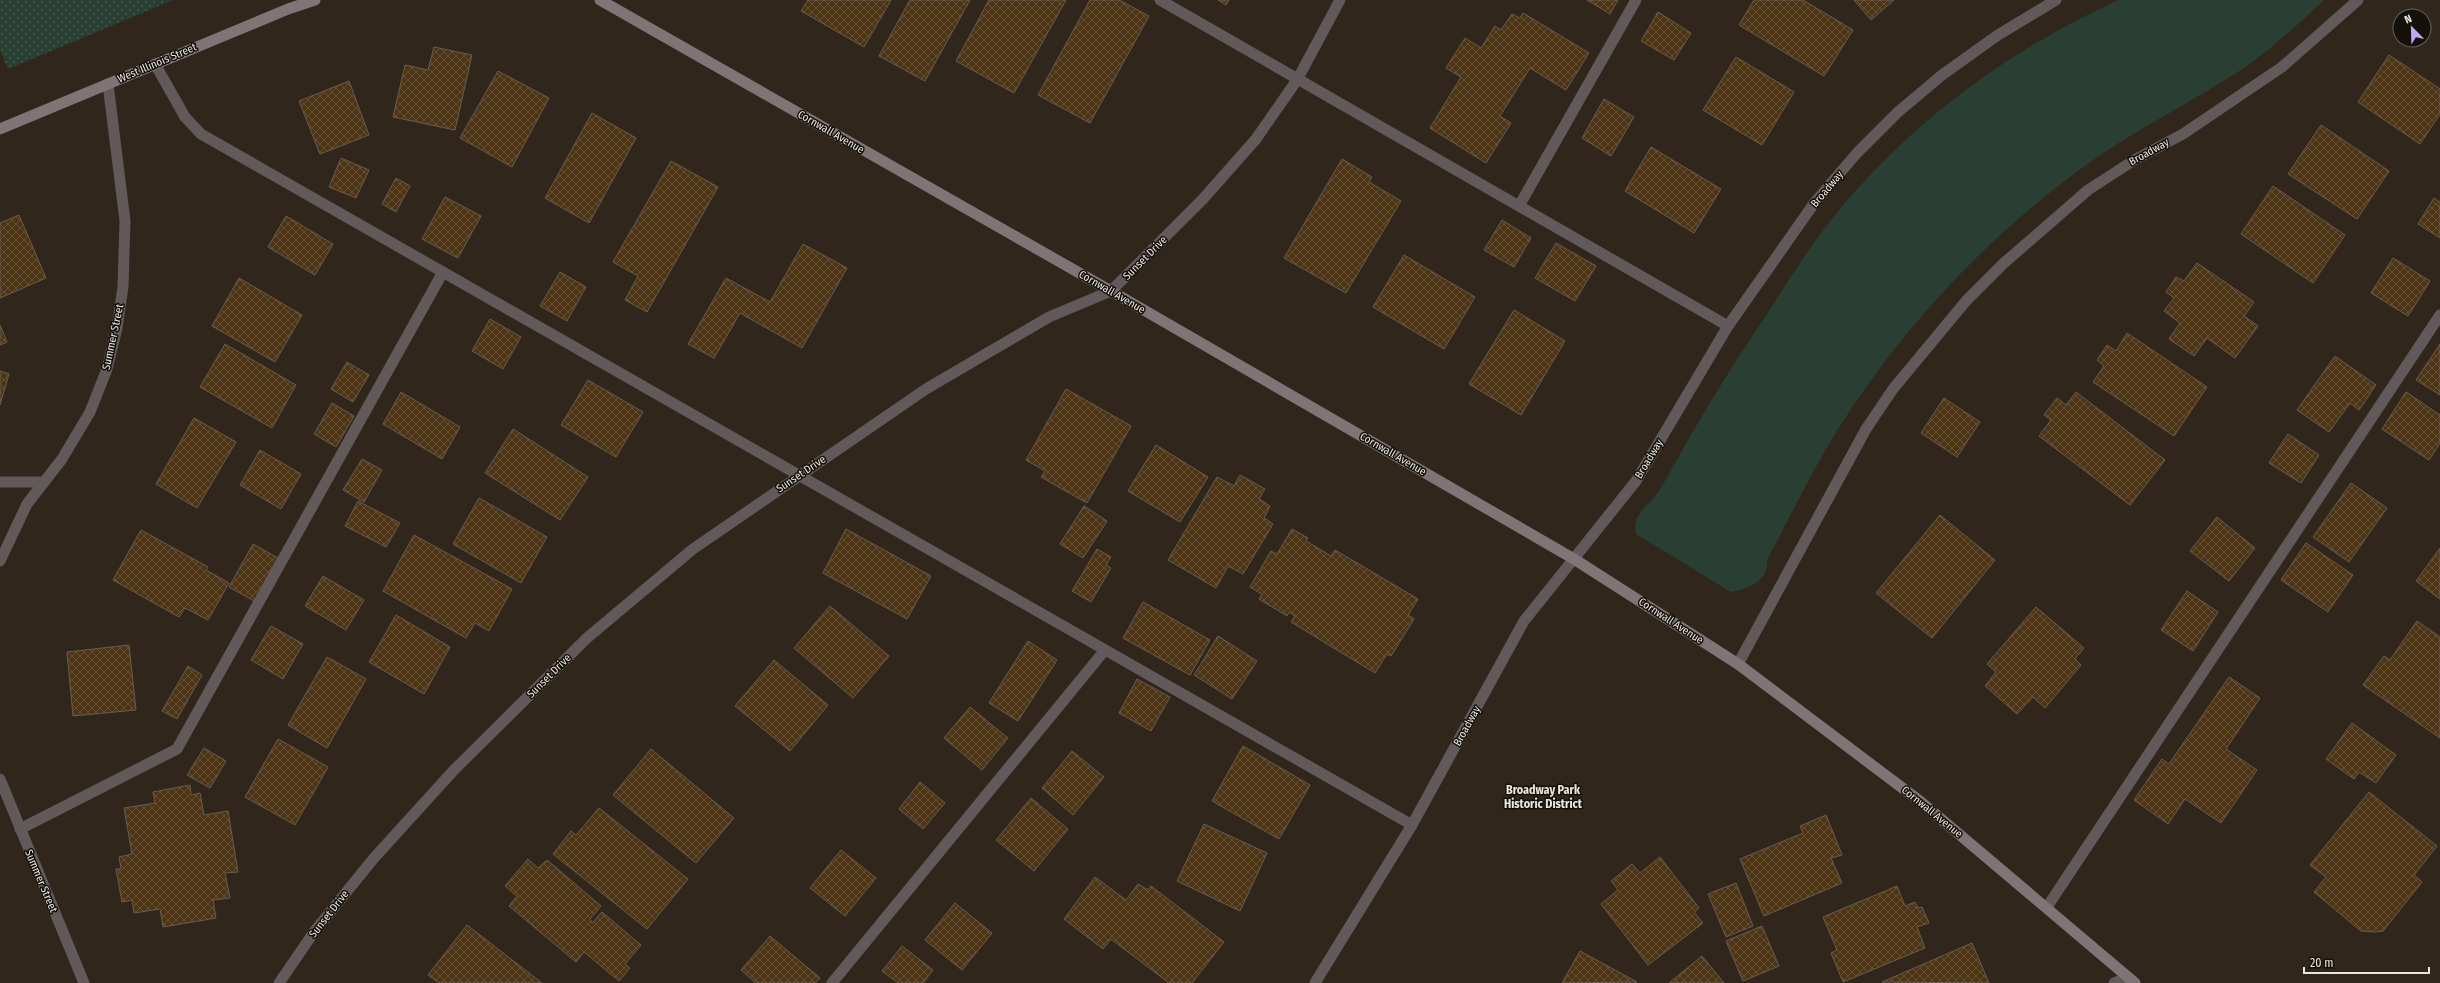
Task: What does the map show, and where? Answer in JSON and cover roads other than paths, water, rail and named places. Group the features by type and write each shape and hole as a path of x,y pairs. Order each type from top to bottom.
{"main road":[{"name":"West Illinois Street","path":"0,129 288,9 315,0"},
{"name":"Cornwall Avenue","path":"600,0 1111,291 1574,559 1738,664 1921,802 2047,907 2131,980"}],"street":[{"path":"1160,0 1728,326"},
{"name":"Sunset Drive","path":"278,982 314,932 374,858 454,770 588,638 693,549 799,475 933,385 1049,318 1111,291 1203,200 1256,139 1298,80 1340,0"},
{"path":"1519,206 1636,0"},
{"name":"Broadway","path":"1315,983 1412,825 1524,621 1636,481 1728,326 1815,202 1857,153 1898,112 1942,74 1998,35 2056,0"},
{"name":"Broadway","path":"1738,664 1866,429 1892,389 1966,301 2016,252 2088,190 2136,159 2182,134 2282,68 2358,0"},
{"path":"155,64 185,117 201,134 1412,825"},
{"name":"Summer Street","path":"0,561 24,511 62,459 90,412 107,369 117,328 123,287 125,221 108,84"},
{"path":"20,829 177,749 444,272"},
{"path":"2047,907 2440,315"},
{"path":"0,482 44,482"},
{"path":"832,983 1105,650"},
{"name":"Summer Street","path":"0,779 84,983"},
{"path":"2114,983 2131,980"}],"district":[{"name":"Broadway Park Historic District","path":"1543,797"}]}
